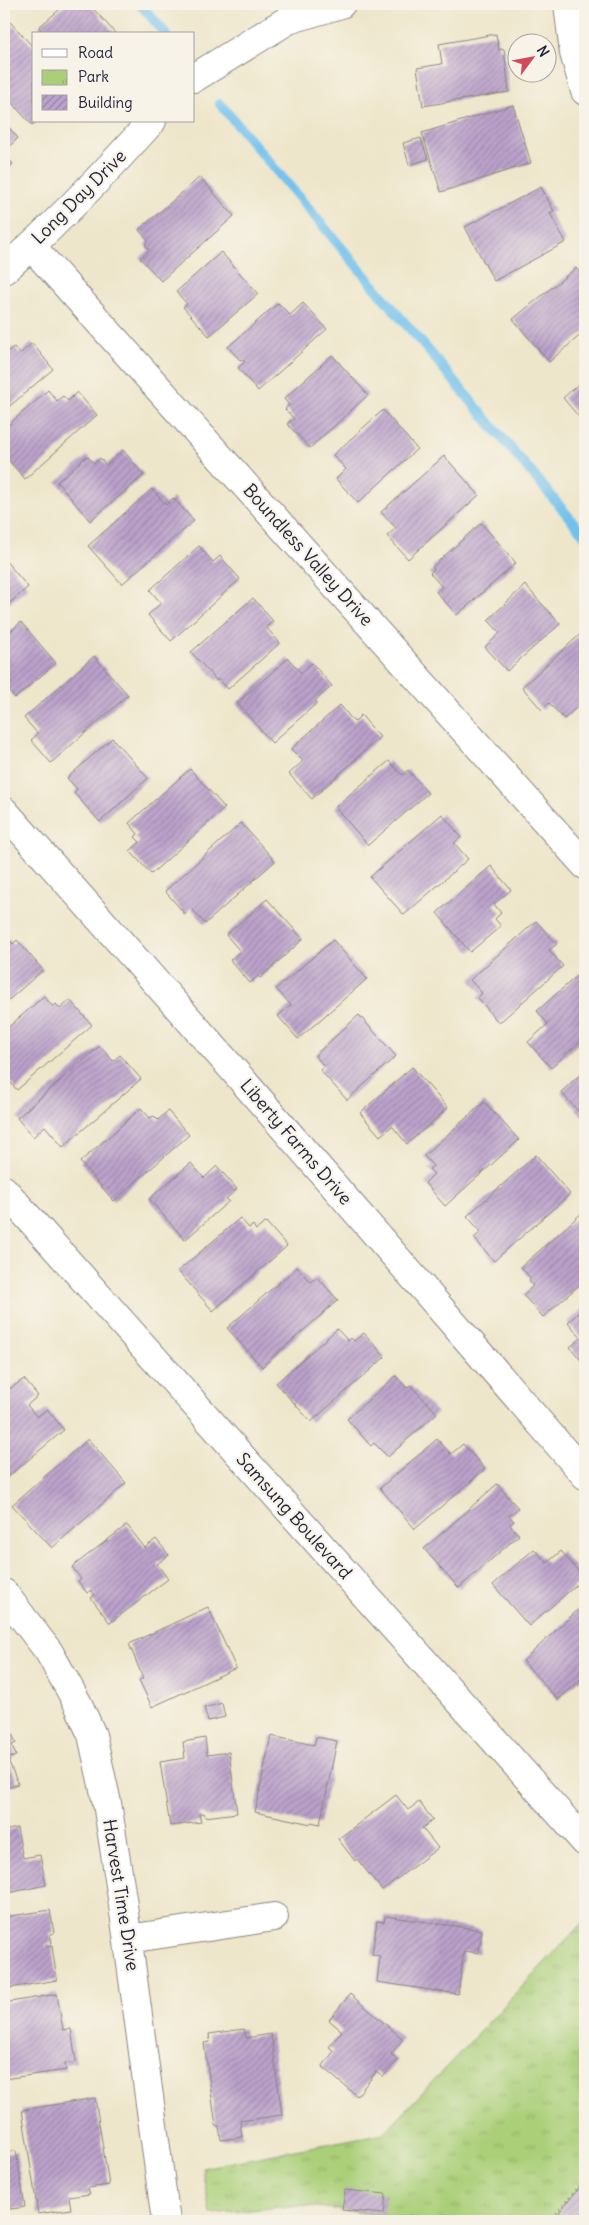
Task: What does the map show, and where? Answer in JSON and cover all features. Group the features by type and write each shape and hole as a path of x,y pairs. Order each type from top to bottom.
{"street":[{"path":"195,77 288,20 341,4"},
{"path":"568,4 574,53 585,91"},
{"name":"Long Day Drive","path":"4,270 31,246 114,163 151,122"},
{"name":"Boundless Valley Drive","path":"31,246 585,864"},
{"name":"Liberty Farms Drive","path":"4,811 230,1066 585,1475"},
{"name":"Samsung Boulevard","path":"4,1190 585,1842"},
{"name":"Harvest Time Drive","path":"4,1593 49,1652 78,1704 92,1735 107,1803 128,1939 166,2221"},
{"path":"128,1939 274,1917"}],"path":[{"path":"550,2221 585,2180"}],"green space":[{"path":"585,1920 585,2221 423,2221 302,2205 210,2214 202,2168 384,2133"}],"building":[{"path":"66,4 89,4 114,32 42,32 39,27"},
{"path":"10,22 32,46 32,122 36,122 32,125 4,94 4,27"},
{"path":"496,34 499,50 504,49 506,82 508,82 509,92 423,106 417,68 442,64 439,44"},
{"path":"513,105 531,163 441,192 422,133"},
{"path":"4,122 18,138 4,152"},
{"path":"421,138 428,159 409,165 403,143"},
{"path":"4,154 13,164 4,173"},
{"path":"200,177 234,216 161,281 140,258 149,250 145,245 148,241 139,230"},
{"path":"541,187 554,211 550,213 566,242 494,281 465,227"},
{"path":"221,252 258,294 209,336 183,307 187,304 176,292"},
{"path":"576,268 585,279 585,331 549,362 513,319"},
{"path":"278,303 290,315 303,303 327,329 258,391 238,368 245,362 240,360 228,347"},
{"path":"32,343 53,369 4,411 4,346 8,351 14,347 20,354"},
{"path":"332,355 368,395 310,448 287,424 294,419 285,409 289,405 284,399"},
{"path":"585,378 585,424 563,398"},
{"path":"48,390 57,401 63,396 68,401 77,392 97,415 25,479 4,455 4,429"},
{"path":"383,410 417,449 358,503 336,479 346,469 333,455"},
{"path":"123,450 144,475 90,521 57,482 87,456 94,463 100,458 106,465"},
{"path":"444,456 479,495 408,559 387,536 396,528 381,512"},
{"path":"152,489 166,505 173,498 194,521 122,584 88,546"},
{"path":"481,523 516,563 457,615 436,592 442,587 430,573 434,569 432,567"},
{"path":"199,546 213,562 220,556 240,579 171,641 148,615 161,603 150,590"},
{"path":"4,559 28,587 4,608"},
{"path":"525,585 560,624 507,671 485,647 500,633 488,620"},
{"path":"253,598 273,621 266,627 280,643 228,689 219,679 217,681 191,652"},
{"path":"21,622 56,663 15,698 4,685 4,637"},
{"path":"585,630 585,700 564,719 549,703 542,710 522,687"},
{"path":"94,656 128,695 51,763 31,740 38,734 24,718"},
{"path":"288,658 301,673 312,663 332,686 315,701 317,703 272,743 237,703"},
{"path":"340,705 354,722 361,715 380,737 312,799 289,774 303,761 291,749"},
{"path":"112,738 148,778 100,822 74,793 77,789 67,778"},
{"path":"389,761 402,775 408,770 428,793 368,845 335,807"},
{"path":"190,769 225,808 151,874 130,851 140,842 135,837 138,834 129,823"},
{"path":"442,814 461,837 454,843 468,859 404,915 370,877"},
{"path":"241,823 275,861 205,924 191,908 185,914 165,891"},
{"path":"491,866 511,890 494,904 501,913 495,919 501,926 470,952 437,913"},
{"path":"267,899 303,939 260,978 258,976 250,983 230,960 240,951 226,935"},
{"path":"536,921 557,944 549,950 563,966 499,1023 478,998 482,993 470,980"},
{"path":"4,933 13,944 17,940 43,970 4,1004"},
{"path":"333,940 367,979 298,1039 278,1016 291,1005 276,989"},
{"path":"580,973 585,978 585,1037 551,1068 528,1042 548,1024 537,1011"},
{"path":"44,996 53,1007 56,1004 60,1009 70,1000 92,1025 17,1090 4,1075 4,1031"},
{"path":"359,1015 396,1056 347,1100 320,1070 324,1067 315,1055"},
{"path":"100,1046 113,1061 120,1055 141,1079 63,1147 45,1126 33,1137 17,1118"},
{"path":"412,1067 448,1108 407,1144 392,1126 380,1136 360,1113"},
{"path":"585,1070 585,1119 561,1092"},
{"path":"484,1102 519,1140 445,1206 425,1183 434,1174 429,1169 433,1166 424,1156"},
{"path":"141,1108 150,1118 154,1116 158,1120 168,1111 189,1135 114,1201 80,1162"},
{"path":"536,1155 570,1194 494,1261 474,1238 481,1232 467,1216"},
{"path":"191,1163 204,1178 217,1166 237,1189 226,1199 229,1201 185,1240 149,1199"},
{"path":"583,1212 585,1215 585,1280 543,1317 523,1295 533,1286 529,1281 531,1279 521,1267"},
{"path":"240,1218 249,1228 253,1225 256,1230 266,1222 287,1246 213,1311 178,1271"},
{"path":"297,1267 310,1282 317,1277 338,1300 262,1367 227,1328"},
{"path":"585,1307 585,1365 570,1347 581,1338 568,1322"},
{"path":"337,1329 348,1341 351,1338 354,1341 364,1333 385,1357 311,1422 276,1383"},
{"path":"396,1376 407,1388 410,1385 437,1413 388,1457 374,1443 371,1446 347,1419"},
{"path":"24,1379 38,1396 27,1405 37,1417 47,1409 64,1430 4,1480 4,1393"},
{"path":"88,1439 126,1483 52,1548 12,1505"},
{"path":"437,1439 451,1454 463,1444 485,1469 415,1529 380,1488"},
{"path":"497,1484 518,1508 509,1516 514,1521 510,1525 519,1535 459,1588 424,1549"},
{"path":"127,1525 145,1548 156,1539 169,1555 157,1564 168,1579 110,1623 91,1598 95,1595 91,1590 87,1593 78,1581 81,1579 72,1567"},
{"path":"534,1549 547,1563 561,1551 584,1578 529,1626 493,1585"},
{"path":"582,1606 585,1609 585,1675 558,1700 523,1661"},
{"path":"208,1607 236,1668 152,1707 139,1680 143,1678 129,1644"},
{"path":"222,1703 225,1717 208,1721 204,1708"},
{"path":"4,1721 6,1725 8,1724 16,1743 12,1745 16,1756 10,1758 9,1762 18,1784 4,1789"},
{"path":"271,1736 314,1745 316,1737 337,1741 320,1824 311,1822 311,1824 255,1812"},
{"path":"205,1738 207,1755 229,1752 237,1813 205,1817 204,1813 199,1814 201,1822 170,1826 160,1762 185,1758 183,1742"},
{"path":"396,1795 408,1810 419,1802 433,1820 422,1828 438,1848 382,1890 338,1839"},
{"path":"17,1828 23,1858 40,1855 46,1885 4,1894 4,1831"},
{"path":"50,1910 54,1933 50,1934 52,1943 46,1944 46,1947 52,1946 57,1980 4,1989 4,1917"},
{"path":"385,1916 482,1930 479,1953 464,1951 458,1994 377,1982 380,1956 372,1955 377,1921 384,1922"},
{"path":"57,1994 63,2030 71,2029 76,2062 65,2064 66,2070 4,2079 4,2003"},
{"path":"350,1994 403,2039 391,2054 398,2060 383,2077 376,2072 357,2096 322,2067 334,2051 329,2047 342,2031 329,2020"},
{"path":"244,2029 246,2038 271,2034 282,2115 240,2121 242,2137 221,2140 219,2126 216,2126 204,2043 210,2042 209,2034"},
{"path":"95,2098 109,2185 88,2188 90,2194 69,2197 71,2209 38,2214 22,2110"},
{"path":"16,2151 25,2207 4,2210 4,2153"},
{"path":"585,2181 585,2212 578,2221 570,2221 559,2212"},
{"path":"345,2190 386,2194 384,2214 342,2210"}],"waterway":[{"path":"140,4 164,32"},
{"path":"220,104 585,536"}]}
